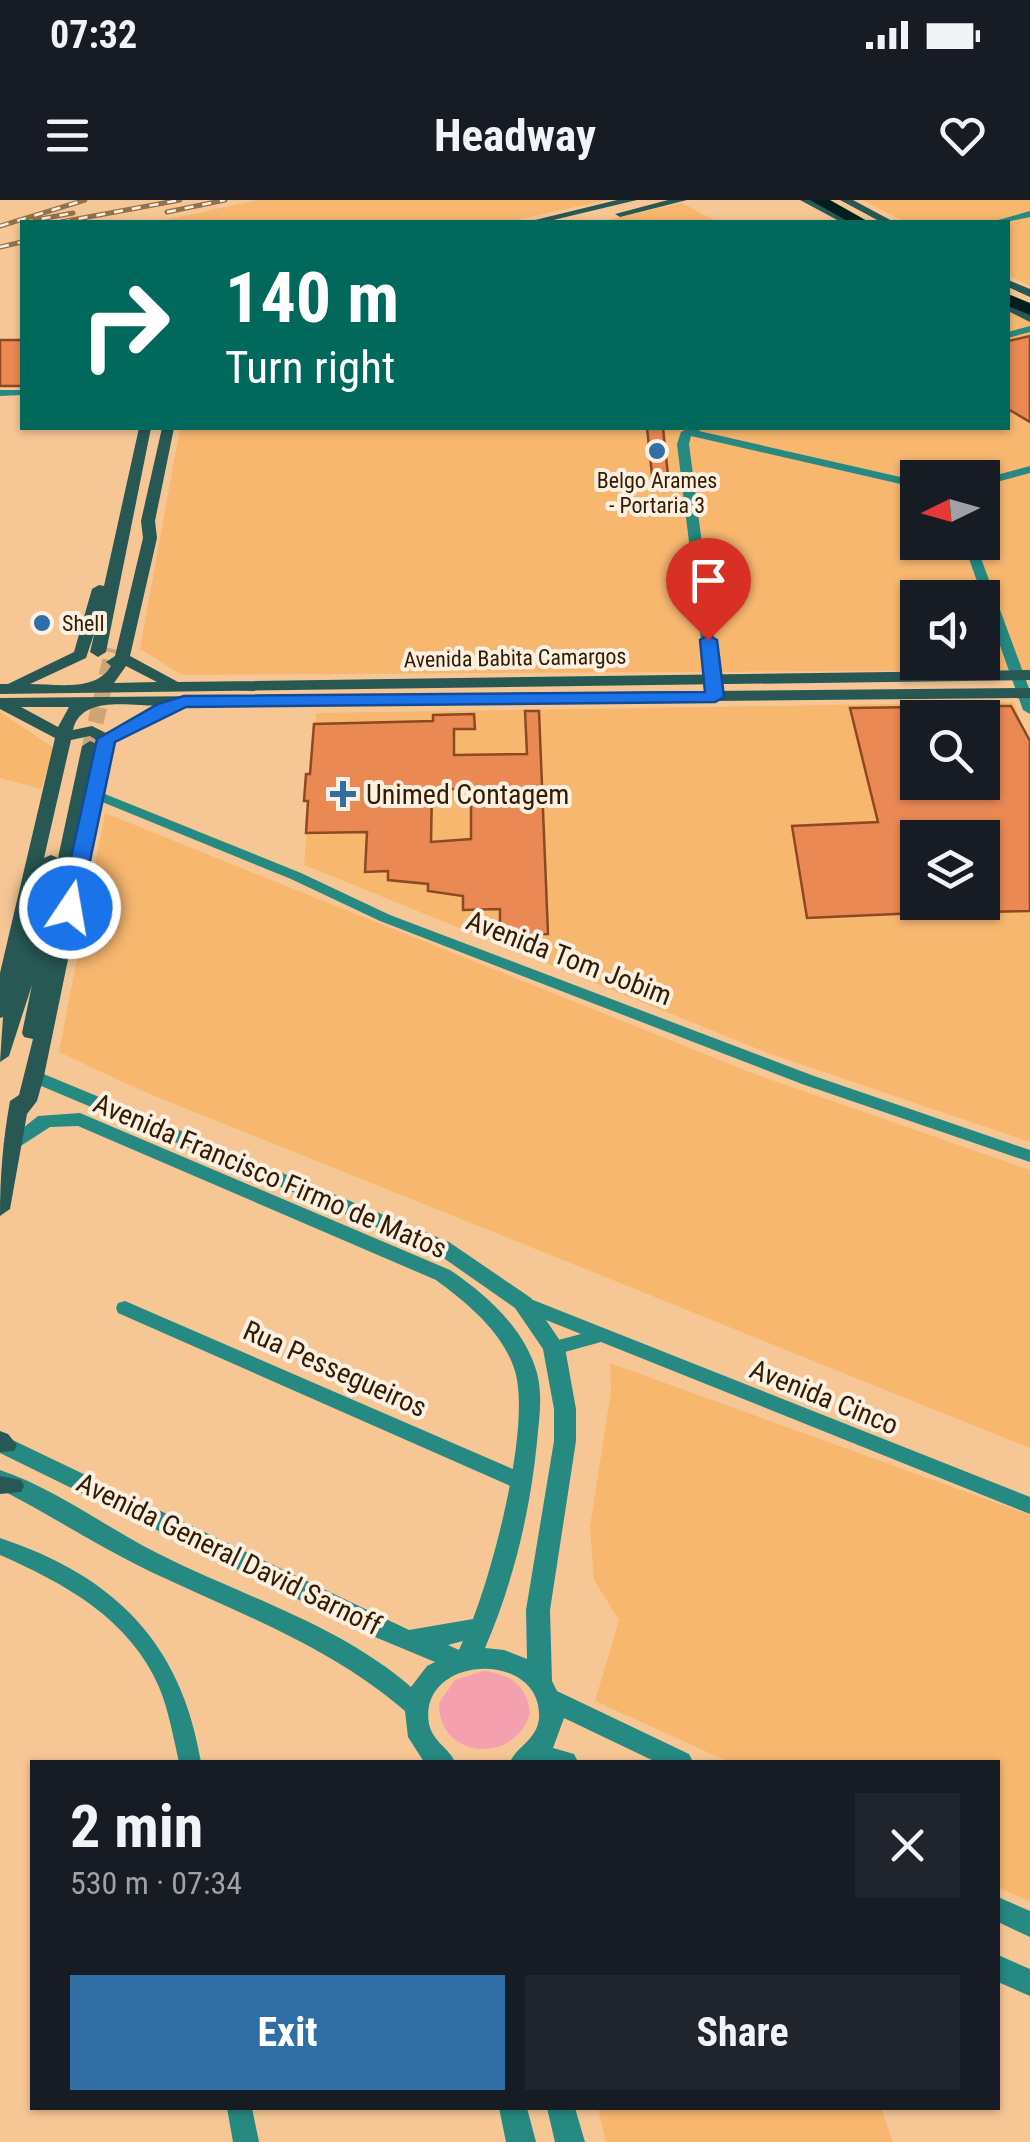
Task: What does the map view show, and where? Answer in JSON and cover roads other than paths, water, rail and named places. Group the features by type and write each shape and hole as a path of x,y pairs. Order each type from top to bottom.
{"highway":[{"path":"818,200 858,220"},
{"path":"833,200 872,220"}],"main road":[{"path":"555,220 632,200"},
{"path":"593,220 682,200"},
{"path":"804,200 844,220"},
{"path":"845,200 885,220"},
{"path":"568,215 579,220"},
{"path":"63,703 102,687 114,676 104,653 109,549 120,526 144,430"},
{"path":"104,653 148,521 168,430"},
{"path":"2,696 104,653 174,685"},
{"name":"Avenida Babita Camargos","path":"2,696 174,685 1024,676"},
{"path":"18,1114 34,1076 95,794 84,742 71,713 81,703 123,686"},
{"name":"Avenida Babita Camargos","path":"2,696 81,703 1027,693"},
{"path":"2,696 84,742"},
{"path":"84,742 184,701"},
{"path":"0,1012 84,742"},
{"path":"0,1056 23,984 84,742"},
{"path":"0,1208 84,742"}],"street":[{"path":"1004,220 1030,214"},
{"path":"715,697 683,444 692,430 900,481"},
{"path":"1000,478 1030,469"},
{"path":"976,560 1024,676 1030,710"},
{"name":"Avenida Tom Jobim","path":"95,794 421,932 808,1080 1030,1156"},
{"name":"Avenida Francisco Firmo de Matos","path":"34,1076 442,1247 523,1303 554,1348 565,1410 565,1441 538,1610 545,1691 552,1719 546,1738 528,1759"},
{"name":"Avenida Francisco Firmo de Matos","path":"13,1144 45,1121 80,1118 443,1275 470,1294 492,1318 515,1350 529,1387 522,1482 484,1626 463,1660"},
{"name":"Avenida Cinco","path":"523,1303 1030,1506"},
{"name":"Rua Pessegueiros","path":"125,1308 522,1482"},
{"path":"554,1348 598,1336"},
{"name":"Avenida General David Sarnoff","path":"2,1442 407,1639 463,1660 484,1656 516,1663 545,1691"},
{"name":"Avenida General David Sarnoff","path":"4,1483 150,1560 348,1654 384,1676 416,1706"},
{"path":"0,1546 100,1595 138,1632 164,1670 185,1729 190,1760"},
{"path":"407,1639 445,1636 484,1626"},
{"path":"439,1760 420,1735 416,1706 431,1678 463,1660"},
{"path":"545,1691 676,1760"},
{"path":"1000,1910 1030,1924"},
{"path":"1000,1969 1030,1984"},
{"path":"240,2110 246,2142"},
{"path":"513,2110 520,2142"},
{"path":"562,2110 570,2142"}],"tunnel":[{"path":"90,746 113,649"}],"railway":[{"path":"0,226 85,200"},
{"path":"72,220 180,200"},
{"path":"167,212 225,200"},
{"path":"35,220 73,213"},
{"path":"0,247 20,242"}],"place":[{"name":"Belgo Arames - Portaria 3","path":"657,451"},
{"name":"Shell","path":"42,623"},
{"name":"Unimed Contagem","path":"343,794"}]}
